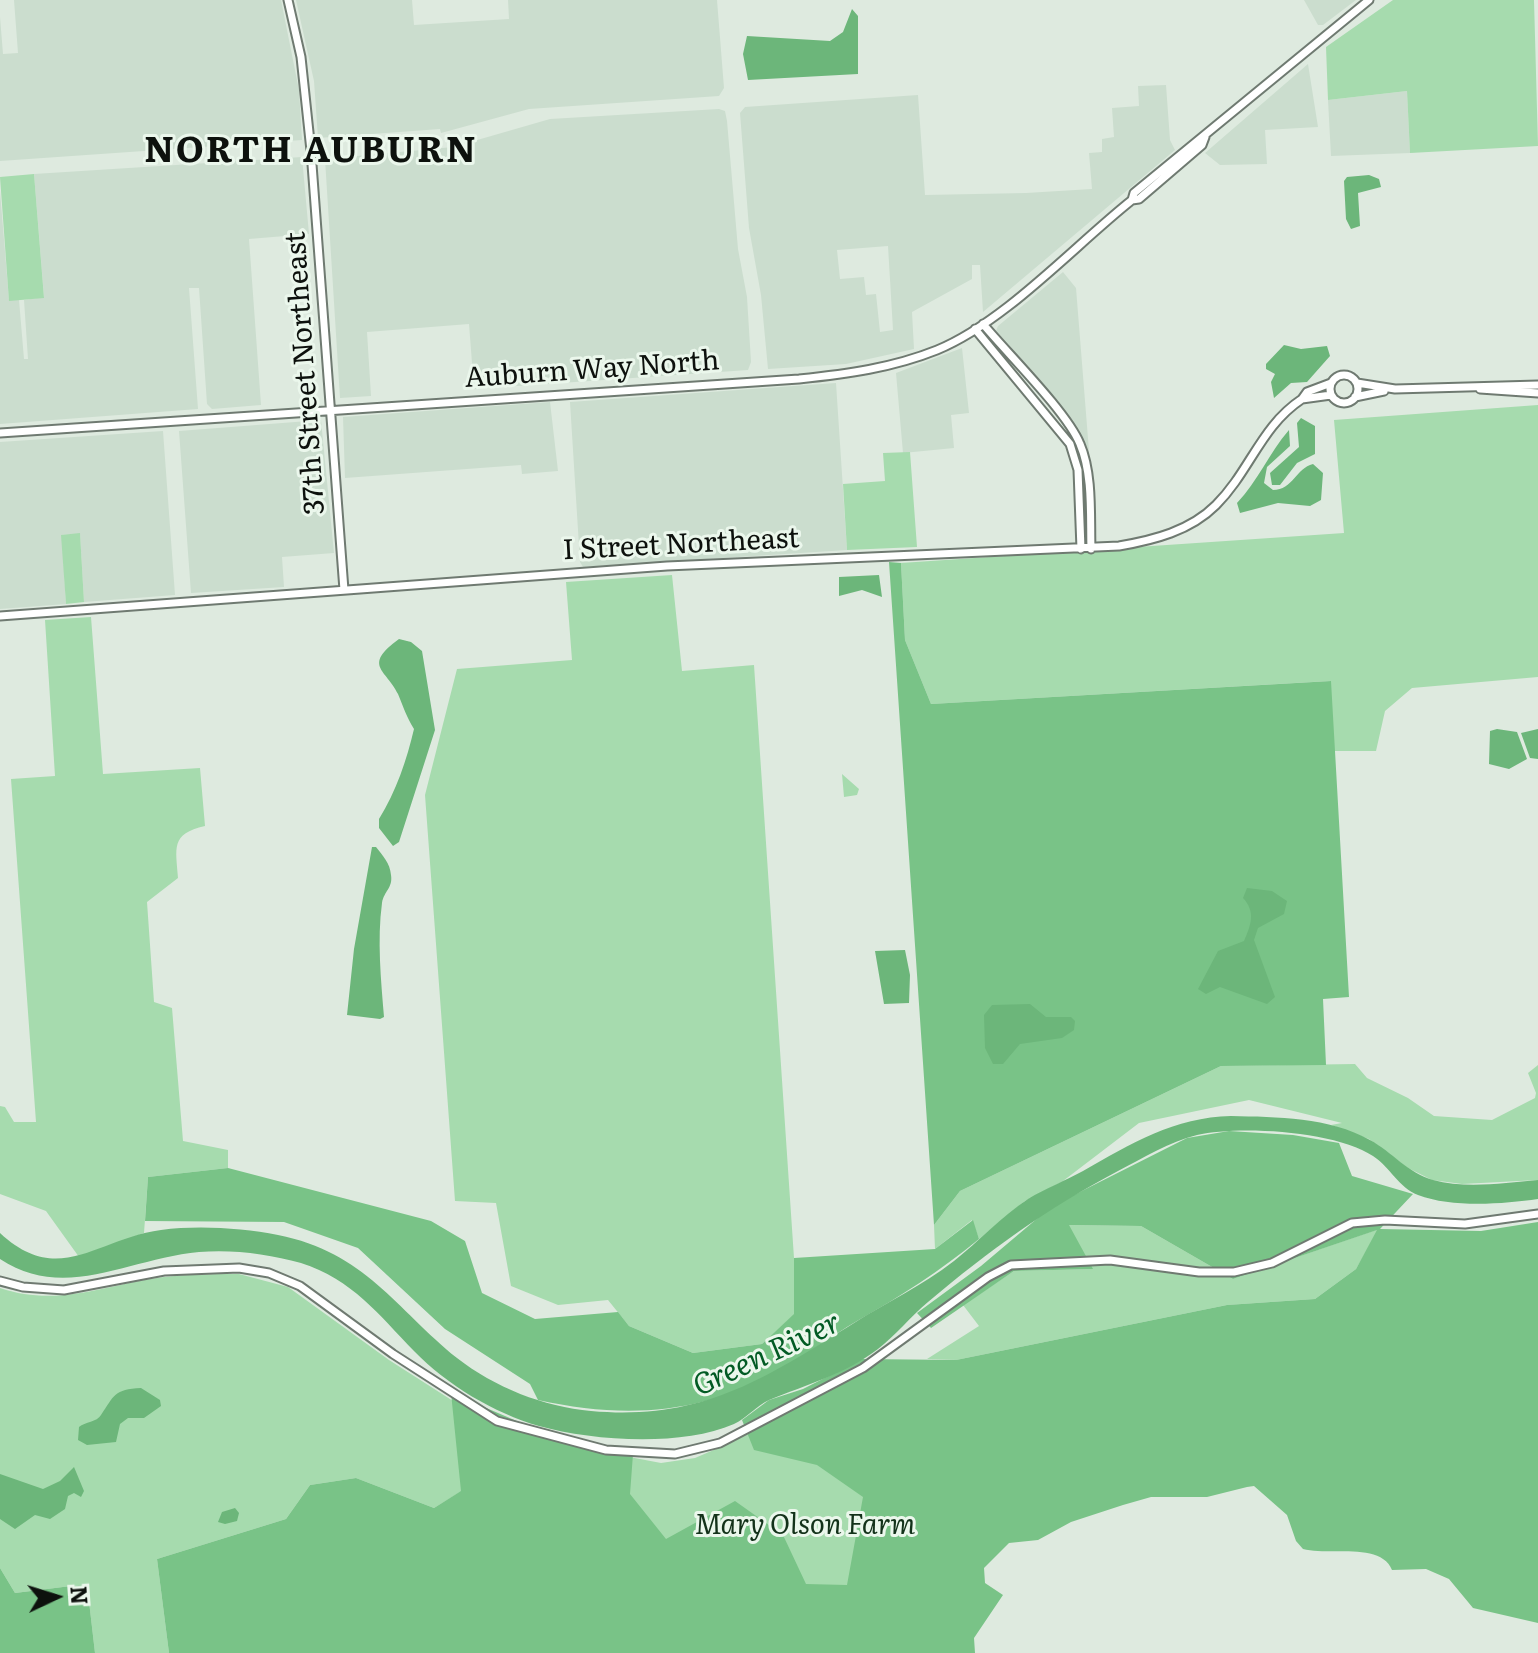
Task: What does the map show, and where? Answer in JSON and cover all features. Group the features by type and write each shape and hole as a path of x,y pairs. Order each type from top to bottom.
{"street":[{"name":"37th Street Northeast","path":"288,0 301,57 311,151 344,590"},
{"name":"Auburn Way North","path":"1133,200 1151,179 1369,0"},
{"name":"Auburn Way North","path":"0,433 866,372 940,349 979,326 1202,145 1205,137"},
{"path":"979,326 1075,434 1085,464 1091,549"},
{"path":"979,326 1070,444 1078,470 1081,549"},
{"path":"1331,395 1331,383 1337,376 1346,375 1357,383 1395,389 1538,385"},
{"name":"I Street Northeast","path":"0,616 667,566 1091,549 1161,538 1194,522 1216,506 1271,426 1307,392 1331,383"},
{"path":"1355,397 1357,383"},
{"path":"1302,399 1331,395 1343,403 1355,397 1395,389"},
{"path":"1478,389 1538,393"},
{"path":"0,1281 28,1288 64,1290 174,1270 239,1268 269,1273 300,1286 451,1393 497,1421 596,1448 633,1454 693,1452 720,1443 881,1357 988,1277 1011,1265 1110,1260 1199,1272 1234,1272 1272,1263 1352,1223 1385,1220 1465,1224 1538,1214"}],"shaded area":[{"path":"14,0 281,0 299,90 302,140 0,161 0,17 3,54 18,53"},
{"path":"296,0 412,0 414,25 509,19 508,0 717,0 724,88 719,96 529,109 441,133 440,129 318,138 314,81"},
{"path":"1304,0 1356,0 1323,25 1318,25"},
{"path":"852,9 858,16 858,74 748,80 743,54 747,36 830,41 843,32"},
{"path":"1308,64 1318,127 1265,130 1267,164 1220,165 1205,153"},
{"path":"1166,85 1170,140 1175,150 983,312 980,265 972,265 972,279 912,312 914,349 846,364 768,369 761,295 749,228 740,113 745,107 918,95 925,195 1026,193 1092,189 1089,153 1102,152 1102,139 1114,137 1112,108 1139,106 1138,86","holes":["888,246 893,330 880,332 876,294 866,295 864,277 840,279 837,250"]},
{"path":"1407,91 1410,153 1331,156 1328,100"},
{"path":"725,111 727,121 738,249 747,297 751,362 748,370 474,389 469,324 367,332 371,396 340,398 325,159 453,147 550,119"},
{"path":"302,157 309,234 249,239 261,405 212,409 207,404 199,288 189,288 198,409 0,424 0,191 9,300 19,300 24,359 28,359 24,300 44,297 34,174"},
{"path":"1369,175 1379,179 1381,187 1358,193 1360,226 1351,229 1346,219 1344,181 1347,177"},
{"path":"1063,272 1076,288 1089,451 1070,419 996,331 998,326"},
{"path":"1284,345 1301,349 1327,346 1330,356 1307,382 1291,383 1274,398 1271,382 1275,374 1266,369 1266,364"},
{"path":"962,348 969,413 951,415 954,448 903,453 896,373"},
{"path":"836,383 847,550 583,567 580,562 570,402"},
{"path":"550,402 558,471 522,474 521,465 345,478 343,417"},
{"path":"1301,418 1315,426 1315,454 1297,463 1280,485 1272,485 1270,473 1299,447 1297,423"},
{"path":"321,420 334,553 282,557 284,587 191,593 179,431"},
{"path":"1289,430 1290,446 1267,467 1264,483 1273,490 1280,489 1313,464 1323,473 1321,500 1310,506 1278,503 1240,513 1237,503"},
{"path":"163,431 175,595 84,602 80,534 62,535 66,604 0,609 0,442"},
{"path":"889,562 901,563 905,640 931,704 1331,681 1349,997 1323,999 1326,1065 1221,1066 960,1191 934,1225"},
{"path":"879,575 882,597 862,590 839,596 839,577"},
{"path":"399,639 411,642 422,651 435,730 399,842 393,846 379,828 379,819 400,775 414,729 379,662"},
{"path":"1538,729 1538,759 1530,758 1521,733"},
{"path":"1490,731 1517,732 1527,759 1509,769 1489,764"},
{"path":"372,847 376,847 386,860 391,879 383,899 381,917 384,1017 380,1019 347,1015 354,949"},
{"path":"1247,888 1272,891 1287,901 1284,914 1258,928 1254,940 1275,997 1267,1004 1220,987 1206,994 1198,989 1218,951 1244,941 1251,919 1250,908 1243,898"},
{"path":"905,950 910,975 909,1003 884,1004 875,951"},
{"path":"1030,1004 1046,1017 1071,1017 1075,1021 1074,1030 1062,1038 1020,1044 1003,1064 993,1064 985,1048 984,1015 992,1005"},
{"path":"1231,1116 1302,1120 1354,1132 1424,1177 1446,1183 1538,1180 1538,1199 1478,1204 1431,1199 1405,1188 1373,1156 1336,1141 1312,1136 1261,1131 1197,1135 1176,1142 1092,1185 1019,1231 921,1308 885,1344 865,1358 769,1400 734,1424 713,1431 663,1439 610,1438 561,1431 488,1406 427,1363 350,1288 301,1263 250,1253 199,1252 98,1274 49,1277 24,1271 0,1259 0,1233 21,1249 41,1257 60,1258 161,1230 220,1228 278,1235 308,1243 357,1268 457,1358 487,1378 520,1394 555,1405 591,1411 666,1409 730,1392 791,1362 942,1270 1028,1199 1118,1151 1191,1121"},
{"path":"1229,1131 1293,1135 1339,1143 1352,1176 1413,1194 1380,1229 1481,1231 1538,1222 1538,1623 1473,1608 1449,1579 1426,1569 1392,1570 1386,1561 1366,1553 1303,1549 1296,1541 1287,1515 1254,1486 1207,1497 1151,1497 1071,1522 1038,1540 1009,1543 984,1568 985,1583 1003,1595 974,1638 975,1653 169,1653 157,1559 286,1519 310,1485 356,1478 434,1508 461,1491 451,1393 559,1439 633,1454 630,1494 666,1539 735,1501 783,1535 806,1584 847,1585 863,1497 817,1465 754,1450 742,1420 769,1400 803,1389 862,1359 956,1360 1227,1305 1315,1299 1356,1269 1377,1230 1233,1279 1141,1226 1069,1225 1093,1269 1014,1271 931,1328 917,1313 981,1266 1052,1206 1187,1138"},
{"path":"228,1168 431,1221 465,1241 482,1293 535,1319 618,1312 629,1326 693,1353 762,1344 794,1314 794,1258 935,1249 973,1220 979,1239 905,1293 750,1385 692,1404 632,1411 601,1410 538,1400 530,1384 445,1329 358,1248 284,1222 145,1221 148,1177"},
{"path":"141,1388 160,1400 161,1406 144,1418 128,1418 120,1424 116,1442 87,1445 78,1440 79,1427 99,1417 112,1398 125,1390"},
{"path":"74,1467 84,1491 81,1497 74,1493 68,1496 65,1509 50,1519 35,1515 15,1529 0,1519 0,1474 43,1489 60,1481"},
{"path":"235,1508 239,1513 237,1521 218,1522 222,1512"},
{"path":"0,1568 15,1593 87,1584 95,1653 0,1653"}],"green space":[{"path":"1393,0 1534,0 1538,146 1410,153 1407,91 1328,100 1326,47"},
{"path":"34,174 44,298 9,301 0,177"},
{"path":"1538,405 1538,677 1412,688 1385,711 1376,751 1334,751 1330,681 931,704 905,640 901,563 1344,533 1334,420"},
{"path":"910,452 917,547 847,550 843,484 885,481 883,453"},
{"path":"80,533 84,602 66,604 61,535"},
{"path":"672,575 682,671 754,665 794,1258 795,1314 762,1344 693,1353 629,1326 608,1300 558,1305 511,1286 496,1203 455,1201 425,795 457,669 572,660 566,582"},
{"path":"91,617 103,774 200,768 205,826 181,838 176,850 178,878 147,902 154,1002 172,1008 183,1141 228,1150 228,1168 148,1177 144,1233 79,1257 46,1211 0,1194 0,1106 5,1107 14,1122 36,1122 11,779 55,776 45,620"},
{"path":"842,774 859,789 857,795 844,797"},
{"path":"1355,1064 1367,1078 1408,1098 1434,1116 1492,1120 1535,1098 1528,1073 1538,1065 1538,1180 1462,1184 1432,1180 1408,1168 1369,1139 1331,1125 1342,1123 1249,1100 1139,1123 1063,1181 1025,1201 979,1239 972,1220 935,1249 934,1225 960,1191 1221,1066"},
{"path":"1068,1225 1141,1226 1233,1279 1379,1229 1356,1269 1315,1299 1227,1305 956,1360 927,1359 979,1326 963,1305 1014,1271 1092,1269"},
{"name":"Mary Olson Farm","path":"239,1274 288,1287 389,1360 503,1433 661,1463 695,1458 730,1443 877,1368 922,1625 460,1492 434,1508 356,1478 310,1485 286,1519 157,1559 169,1653 95,1653 87,1584 15,1593 0,1568 0,1288 21,1294 62,1295 164,1277"}],"district":[{"name":"NORTH AUBURN","path":"311,151"}],"water label":[{"name":"Green River","path":"767,1355"}]}
